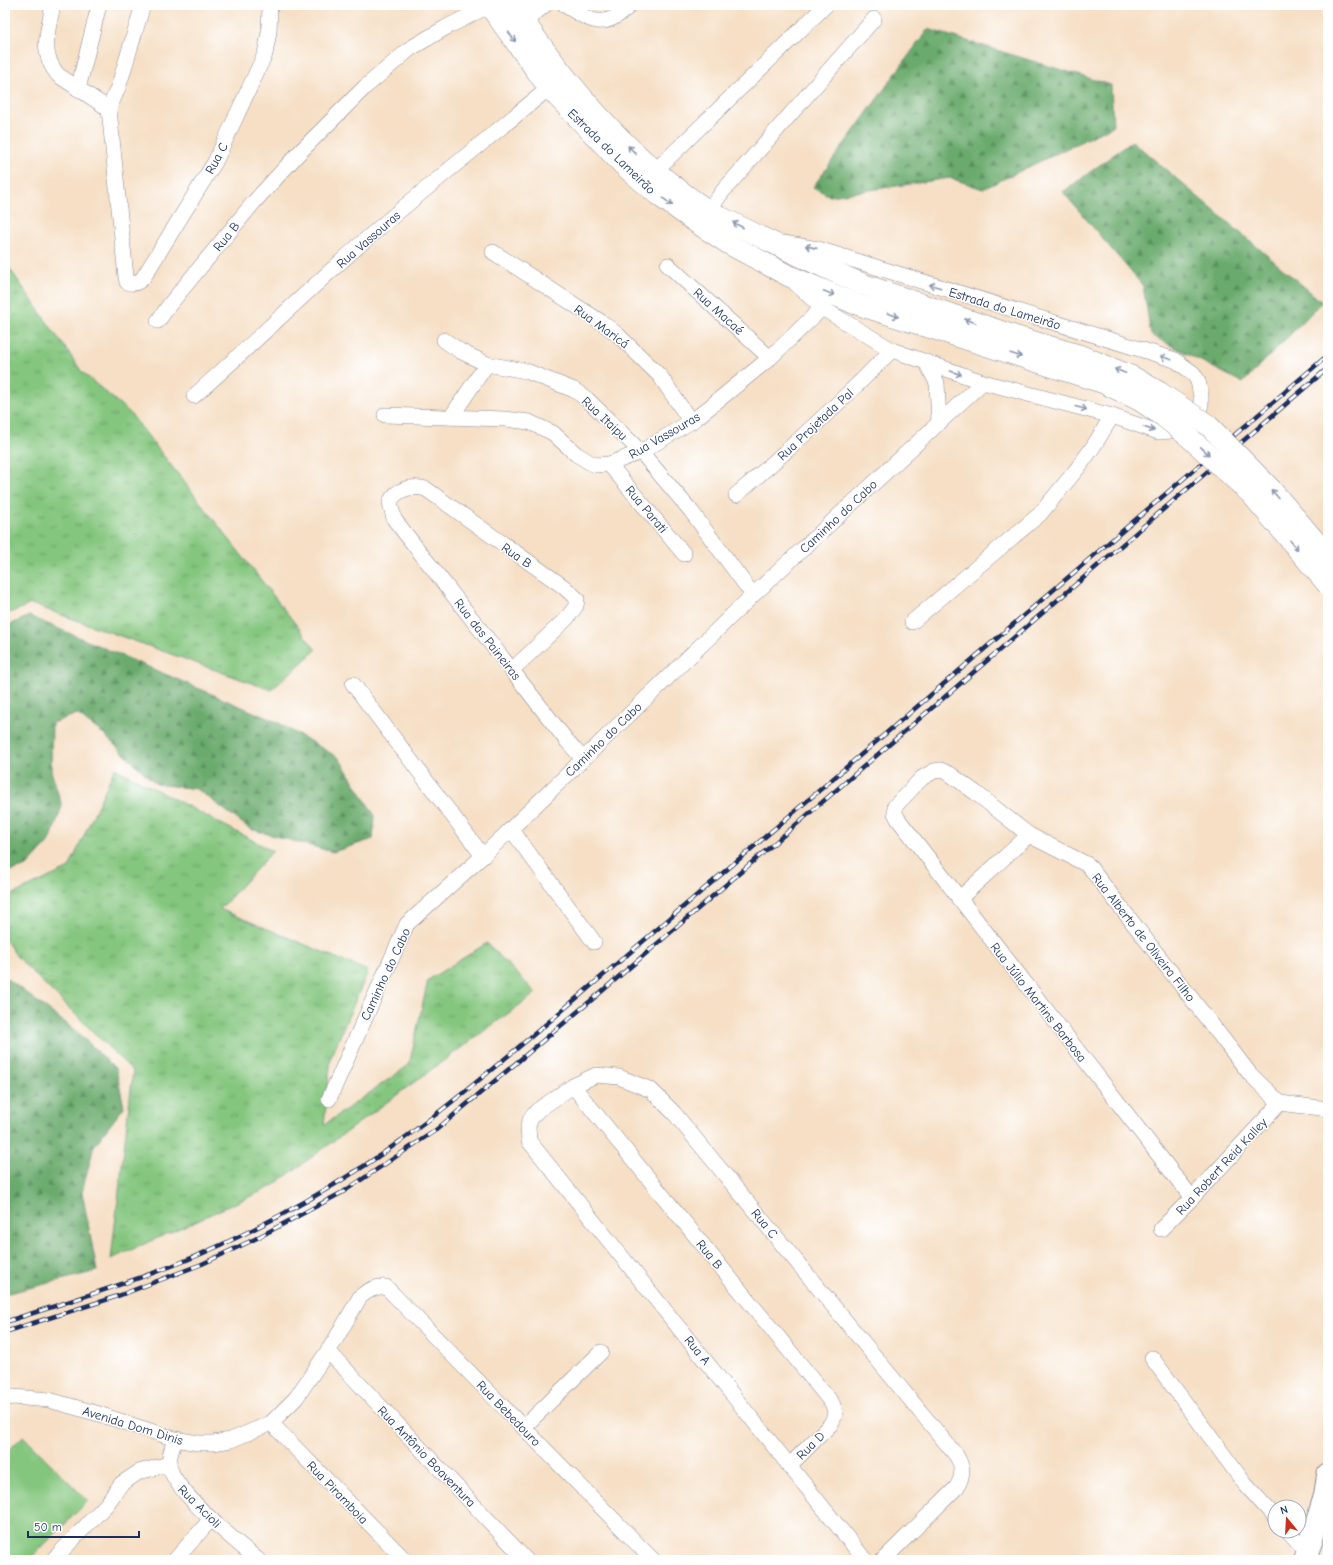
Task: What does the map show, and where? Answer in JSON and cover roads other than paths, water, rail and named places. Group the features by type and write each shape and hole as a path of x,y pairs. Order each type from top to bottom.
{"main road":[{"name":"Estrada do Lameirão","path":"490,5 549,88 617,160 658,195 697,223 729,244 787,275 856,304 1104,383 1138,400 1163,416 1189,436 1250,494 1328,585"},
{"name":"Estrada do Lameirão","path":"519,13 543,49 590,106 644,162 708,210 814,264 862,284 1014,336 1079,355 1133,376 1208,425 1269,486 1328,556"},
{"path":"1307,1556 1325,1496 1328,1475"}],"street":[{"path":"53,5 45,41 47,56 52,67 58,75 109,109 119,85 143,5"},
{"path":"78,89 99,5"},
{"name":"Rua C","path":"109,109 126,277 127,282 131,284 139,282 142,278 215,162 265,54 269,32 270,5"},
{"name":"Rua B","path":"158,321 238,220 298,154 366,87 411,48 445,28 490,5"},
{"path":"519,13 545,5"},
{"path":"565,5 580,14 599,22 615,18 630,5"},
{"path":"655,171 826,5"},
{"path":"708,210 874,19"},
{"name":"Rua Vassouras","path":"194,396 373,234 549,88"},
{"name":"Estrada do Lameirão","path":"768,241 818,249 1176,360 1193,373 1198,382 1201,396 1198,414 1184,427 1171,431 1158,432 1112,416 983,382 892,350 822,308 787,275"},
{"name":"Rua Maricá","path":"493,252 618,335 660,376 691,422"},
{"name":"Rua Macaé","path":"668,265 770,358"},
{"name":"Rua Vassouras","path":"385,415 505,419 529,422 553,432 576,454 589,462 596,464 609,464 641,452 691,422 770,358 822,308"},
{"name":"Rua Itaipu","path":"444,340 460,351 487,364 526,371 574,390 587,399 641,452 692,511 753,595"},
{"name":"Rua Projetada Pal","path":"736,495 788,451 851,392 892,350"},
{"path":"926,362 937,383 939,423"},
{"path":"451,417 487,364"},
{"name":"Caminho do Cabo","path":"329,1099 407,924 483,856 753,595 983,382"},
{"path":"912,622 1040,514 1081,464 1112,416"},
{"name":"Rua Parati","path":"609,464 684,554"},
{"name":"Rua B","path":"394,519 390,508 392,497 399,491 412,487 426,489 564,587 577,599 576,606 568,618 512,670"},
{"name":"Rua das Paineiras","path":"394,519 583,759"},
{"path":"353,684 483,856"},
{"name":"Rua Alberto de Oliveira Filho","path":"922,778 934,771 941,770 950,774 976,792 1029,835 1088,865 1250,1074 1280,1103"},
{"name":"Rua Júlio Martins Barbosa","path":"922,778 897,803 895,809 898,820 1192,1198"},
{"path":"511,829 594,942"},
{"path":"959,899 1029,835"},
{"name":"Rua C","path":"530,1141 528,1126 534,1114 573,1086 596,1075 619,1077 651,1090 674,1113 956,1455 962,1465 963,1472 957,1487 883,1560"},
{"name":"Rua B","path":"573,1086 832,1403 836,1415 830,1425"},
{"path":"1280,1103 1328,1109"},
{"name":"Rua Robert Reid Kalley","path":"1161,1229 1192,1198 1280,1103"},
{"name":"Rua A","path":"530,1141 865,1560"},
{"name":"Rua Bebedouro","path":"360,1297 365,1292 377,1286 386,1287 653,1560"},
{"name":"Avenida Dom Dinis","path":"5,1398 14,1397 49,1400 99,1414 175,1439 198,1443 213,1443 244,1435 271,1423 296,1398 328,1351 360,1297"},
{"name":"Rua Antônio Boaventura","path":"328,1351 526,1560"},
{"path":"524,1427 601,1352"},
{"path":"1152,1358 1245,1484 1267,1508"},
{"name":"Rua Piramboia","path":"271,1423 405,1560"},
{"name":"Rua D","path":"790,1465 830,1425"},
{"path":"53,1560 107,1504 121,1484 140,1472 169,1464 175,1439"},
{"name":"Rua Acioli","path":"169,1464 179,1487 211,1519 258,1560"},
{"path":"175,1560 211,1519"},
{"path":"1294,1539 1307,1556"}],"railway":[{"path":"5,1322 94,1294 182,1262 228,1242 321,1193 364,1166 412,1132 459,1096 551,1020 1328,355"},
{"path":"5,1332 118,1296 202,1264 255,1239 343,1192 436,1130 594,998 1328,368"}]}
